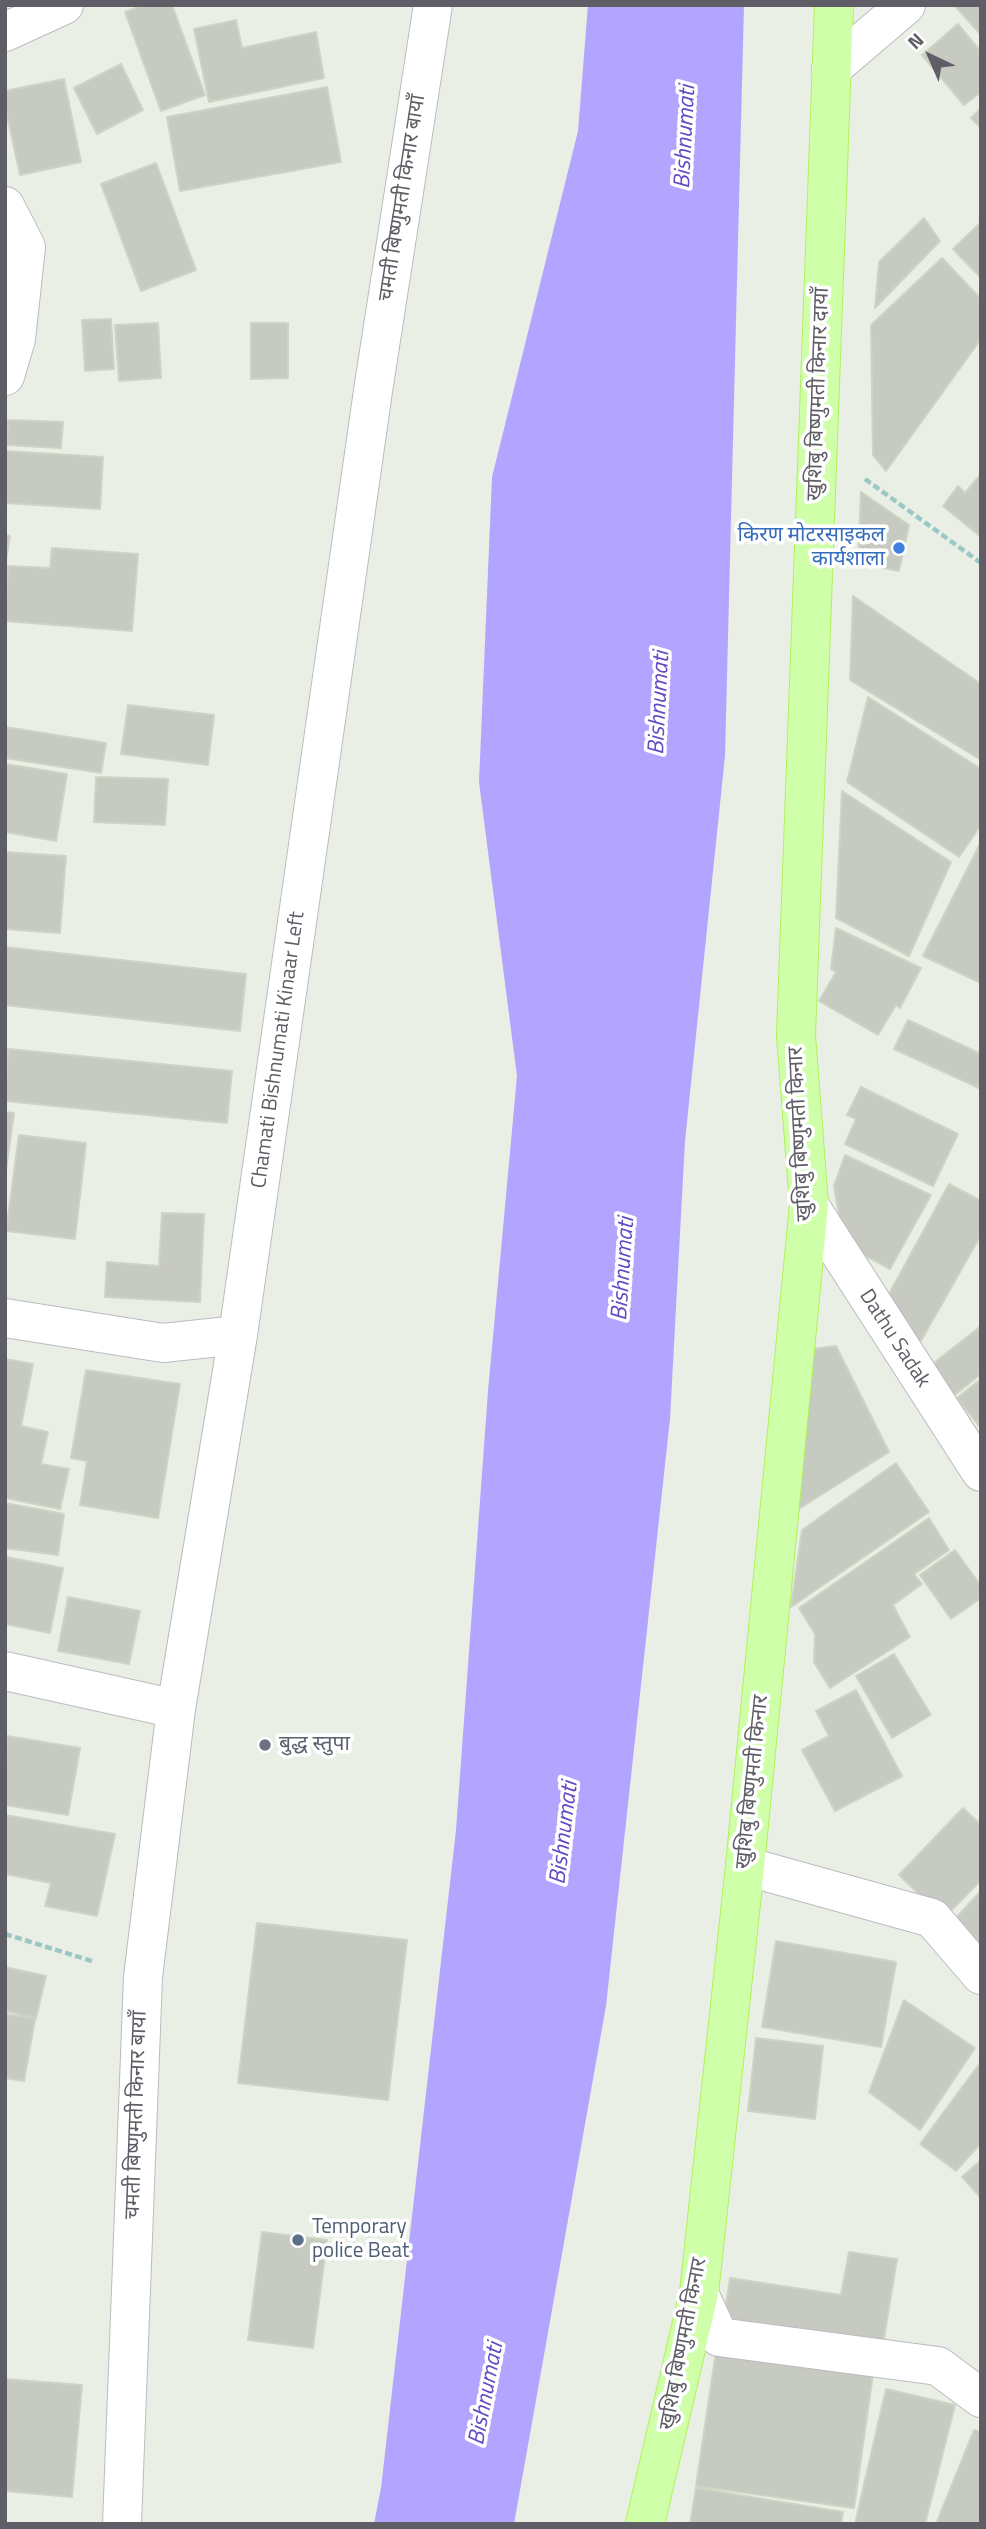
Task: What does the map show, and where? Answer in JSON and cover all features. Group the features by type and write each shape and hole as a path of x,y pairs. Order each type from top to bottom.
{"main road":[{"name":"खुशिबु बिष्णुमती किनार दायाँ","path":"796,1035 834,5"},
{"name":"खुशिबु बिष्णुमती किनार","path":"645,2524 699,2293 745,1866 809,1205 796,1035"}],"street":[{"path":"5,32 64,5"},
{"name":"चमती बिष्णुमती किनार बायाँ","path":"373,391 433,5"},
{"path":"831,69 906,5"},
{"path":"5,206 26,247 16,339 5,376"},
{"name":"Chamati Bishnumati Kinaar Left","path":"176,1709 239,1335 373,391"},
{"name":"Dathu Sadak","path":"809,1205 977,1460"},
{"path":"5,1318 163,1343 239,1335"},
{"path":"5,1671 176,1709"},
{"name":"चमती बिष्णुमती किनार बायाँ","path":"122,2524 143,1977 176,1709"},
{"path":"745,1866 932,1918 981,1975"},
{"path":"699,2293 719,2337 938,2366 981,2398"}],"path":[{"path":"817,444 981,563"},
{"path":"5,1934 143,1977"}],"water":[{"name":"Bishnumati","path":"588,5 744,5 725,756 685,1141 670,1419 606,2006 514,2524 374,2524 381,2488 456,1830 488,1391 517,1076 479,782 492,477 578,131"}],"building":[{"path":"144,5 172,5 205,95 161,111 125,12"},
{"path":"981,5 981,35 955,6"},
{"path":"236,20 242,48 316,32 324,78 209,102 194,29"},
{"path":"958,24 981,52 981,92 964,105 922,55"},
{"path":"121,64 143,110 97,134 74,88"},
{"path":"64,79 81,162 20,175 5,106 5,91"},
{"path":"327,87 341,162 180,191 167,117"},
{"path":"981,108 981,128 971,118"},
{"path":"156,163 196,270 141,291 101,184"},
{"path":"924,218 940,241 875,308 879,262"},
{"path":"981,222 981,278 953,249"},
{"path":"942,258 981,299 981,339 886,471 873,455 871,325"},
{"path":"111,319 114,369 85,371 82,320"},
{"path":"158,323 161,378 119,381 115,325"},
{"path":"251,323 288,323 288,378 251,379"},
{"path":"8,420 63,422 61,448 7,445"},
{"path":"5,451 103,457 100,509 5,503"},
{"path":"981,474 981,537 943,506 958,486 965,493"},
{"path":"861,492 909,525 899,571 858,563"},
{"path":"5,535 10,536 5,565"},
{"path":"52,548 138,554 132,631 5,621 8,566 50,568"},
{"path":"853,596 981,684 981,760 850,680"},
{"path":"868,697 981,769 981,825 959,857 847,782"},
{"path":"128,705 214,715 208,765 121,754"},
{"path":"5,727 106,743 101,773 5,758"},
{"path":"5,764 67,774 56,841 5,832"},
{"path":"96,777 168,779 165,825 94,822"},
{"path":"842,791 951,862 909,956 836,918"},
{"path":"981,842 981,983 923,956"},
{"path":"5,852 66,856 60,933 5,929"},
{"path":"836,928 921,968 900,1008 896,1005 878,1035 819,1001 836,972 831,969"},
{"path":"5,947 246,974 240,1031 5,1005"},
{"path":"908,1020 981,1054 981,1089 894,1049"},
{"path":"8,1049 232,1071 227,1123 5,1101"},
{"path":"861,1087 958,1134 933,1186 845,1144 856,1119 847,1115"},
{"path":"5,1112 14,1113 5,1177"},
{"path":"19,1135 86,1143 75,1239 6,1231"},
{"path":"845,1155 931,1195 890,1269 844,1244 834,1186"},
{"path":"949,1184 981,1201 981,1235 918,1346 883,1305"},
{"path":"162,1213 204,1214 200,1302 105,1297 107,1262 159,1266"},
{"path":"981,1326 981,1374 953,1396 930,1366"},
{"path":"836,1346 889,1452 797,1510 804,1350"},
{"path":"5,1359 33,1364 21,1426 48,1432 41,1464 69,1469 60,1509 5,1498"},
{"path":"86,1370 180,1384 158,1518 80,1505 87,1461 71,1458"},
{"path":"981,1379 981,1427 980,1427 957,1398"},
{"path":"896,1463 929,1512 791,1607 802,1530"},
{"path":"5,1503 64,1514 58,1555 5,1548"},
{"path":"929,1518 949,1550 914,1574 922,1584 893,1605 910,1637 830,1688 814,1662 815,1634 799,1608"},
{"path":"955,1550 981,1586 981,1598 951,1619 920,1575"},
{"path":"6,1557 63,1568 50,1633 5,1624"},
{"path":"68,1597 140,1611 129,1664 58,1651"},
{"path":"894,1654 931,1715 892,1738 856,1676"},
{"path":"856,1690 902,1776 835,1811 802,1750 829,1736 816,1711"},
{"path":"7,1736 80,1748 68,1815 5,1805"},
{"path":"963,1808 981,1825 981,1880 944,1918 899,1875"},
{"path":"5,1815 115,1834 97,1916 45,1906 51,1883 5,1874"},
{"path":"981,1891 981,1951 953,1921"},
{"path":"257,1923 407,1940 388,2100 238,2083"},
{"path":"776,1941 896,1962 881,2047 762,2027"},
{"path":"5,1967 46,1976 36,2018 5,2011"},
{"path":"904,2000 975,2048 920,2130 869,2092"},
{"path":"5,2014 35,2019 24,2081 5,2078"},
{"path":"756,2038 823,2046 815,2119 748,2111"},
{"path":"980,2063 981,2143 956,2171 920,2144"},
{"path":"981,2160 981,2198 962,2177"},
{"path":"262,2232 327,2240 313,2348 248,2340"},
{"path":"849,2252 897,2259 882,2350 723,2325 730,2278 841,2295"},
{"path":"717,2345 874,2367 854,2508 696,2486"},
{"path":"5,2379 82,2385 72,2497 5,2491"},
{"path":"886,2389 955,2405 925,2524 855,2524"},
{"path":"974,2430 981,2432 981,2524 936,2524"},
{"path":"696,2488 843,2512 841,2524 690,2524"}],"place":[{"name":"किरण मोटरसाइकल कार्यशाला","path":"899,548"},
{"name":"बुद्ध स्तुपा","path":"265,1745"},
{"name":"Temporary police Beat","path":"298,2240"}]}
